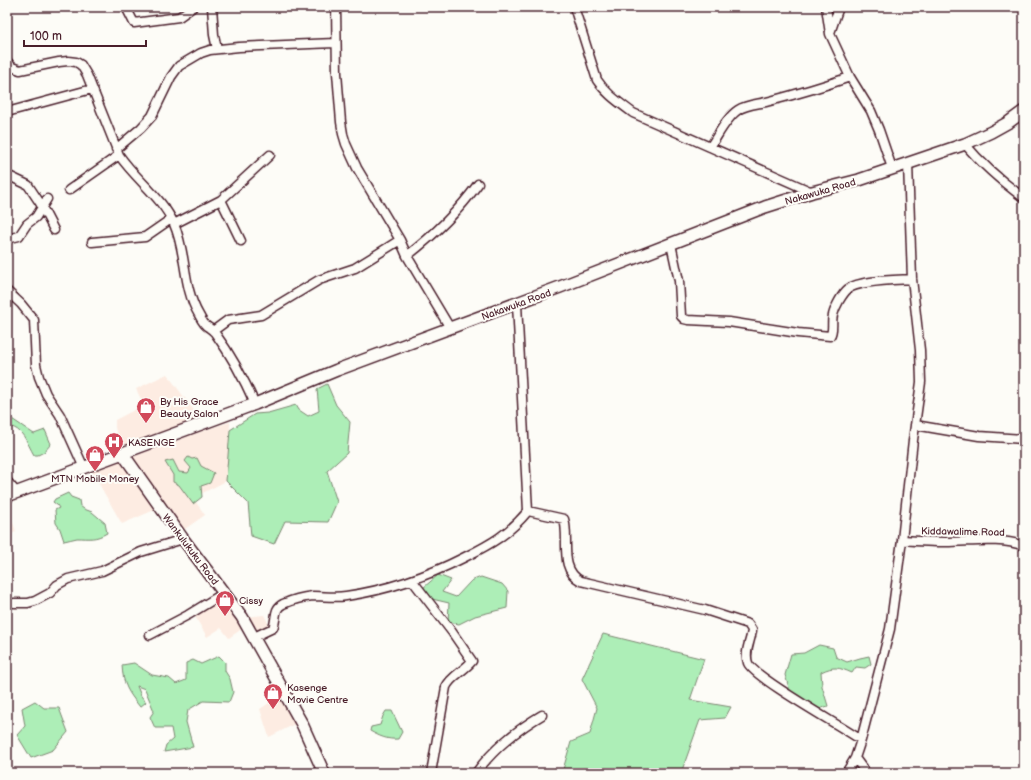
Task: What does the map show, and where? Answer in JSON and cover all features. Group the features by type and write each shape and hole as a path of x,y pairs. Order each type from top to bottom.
{"main road":[{"name":"Nakawuka Road","path":"12,494 255,404 337,370 517,304 765,207 812,192 859,180 965,144 991,132 1024,111"},
{"name":"Wankulukuku Road","path":"123,454 182,539 242,617 302,724 324,773"}],"street":[{"path":"126,7 134,23 179,18 193,7"},
{"path":"212,7 214,35 217,49"},
{"path":"336,7 335,43 337,73 343,134 350,155 450,328"},
{"path":"574,7 596,80 608,95 633,113 812,192"},
{"path":"826,7 830,34 850,77 871,111 892,168"},
{"path":"830,34 839,7"},
{"path":"69,190 118,152 152,116 171,77 179,66 206,50 239,47 335,43"},
{"path":"7,61 12,67 20,70"},
{"path":"7,72 68,61 76,62 81,65 87,75 118,152 124,162 153,193 173,222 179,237 186,281 191,299 206,326 213,331 228,353 255,404"},
{"path":"710,148 729,119 737,110 747,106 813,90 850,77"},
{"path":"7,112 92,89"},
{"path":"965,144 1000,181 1024,198"},
{"path":"92,242 145,237 220,200 241,183 270,155"},
{"path":"846,773 855,758 861,740 890,629 921,382 920,350 912,279 908,163"},
{"path":"7,175 28,185 40,203 54,230"},
{"path":"407,256 423,244 459,209 478,184"},
{"path":"7,240 19,236 27,224 36,217 47,199"},
{"path":"220,200 241,241"},
{"path":"213,331 228,320 260,315 319,280 355,268 400,240"},
{"path":"671,244 679,281 682,316 684,319 729,322 798,334 830,336 832,334 833,315 848,288 861,283 912,279"},
{"path":"7,291 21,304 34,320 36,365 39,377 46,394 60,415 84,468"},
{"path":"254,637 273,628 276,610 284,604 312,596 347,596 384,588 436,571 496,541 509,531 528,511 517,304"},
{"path":"915,425 979,436 1024,439"},
{"path":"7,481 12,494"},
{"path":"528,511 564,519 567,561 570,571 574,577 581,581 705,610 748,624 752,630 746,652 748,664 764,678 793,698 861,740"},
{"path":"14,603 28,603 35,601 50,593 58,585 68,579 102,571 141,552 182,539"},
{"name":"Kiddawalime Road","path":"902,540 944,542 1000,541 1016,543 1024,546"},
{"path":"412,580 452,632 472,662 449,681 446,687 431,773"},
{"path":"150,634 188,615 224,593"},
{"path":"476,773 516,732 542,715"},
{"path":"855,758 866,773"}],"shaded area":[{"path":"167,374 201,420 131,448 117,437 115,420 144,405 136,389"},
{"path":"230,422 228,480 193,498 205,515 182,531 129,458"},
{"path":"122,460 159,508 122,524 91,470"},
{"path":"7,504 16,532 7,535"},
{"path":"220,595 243,628 229,638 221,628 207,637 193,613"},
{"path":"264,615 272,631 257,637 245,617"},
{"path":"281,695 299,722 269,737 260,709"}],"green space":[{"path":"327,384 336,405 350,422 347,453 327,471 337,502 328,522 285,521 274,544 251,536 248,503 226,481 230,430 255,414 268,413 296,405 299,410 308,416 319,411 317,389"},
{"path":"9,417 34,434 45,430 51,444 44,452 34,455 21,433 13,427 8,426 7,421"},
{"path":"188,457 192,459 197,458 201,466 214,473 210,483 201,486 202,497 193,504 179,485 173,482 173,475 165,462 173,460 179,472 188,473 191,468 185,461"},
{"path":"68,493 71,497 79,500 80,506 92,512 105,523 107,533 96,538 77,538 64,541 60,529 56,523 55,510 59,508 53,502 55,499"},
{"path":"438,575 451,580 442,592 456,597 471,581 481,577 502,584 508,591 507,608 475,616 459,624 448,622 449,603 432,599 423,588"},
{"path":"603,634 704,659 690,700 731,707 725,718 700,720 681,773 622,773 619,771 618,773 562,773 571,742 590,734 597,708 582,679"},
{"path":"819,645 833,648 836,657 847,662 869,656 871,664 865,668 856,667 852,673 836,668 821,672 822,686 828,706 819,709 790,691 785,675 791,654 804,653"},
{"path":"219,656 225,662 225,671 230,679 233,692 229,702 203,701 188,710 186,722 193,747 164,752 166,745 173,739 171,728 155,728 150,717 154,711 145,689 137,686 141,696 146,702 140,707 127,688 122,665 134,663 152,675 169,678 176,684 186,680 186,663 193,660 201,664"},
{"path":"35,701 44,708 59,708 68,732 53,750 31,758 17,735 25,726 22,708"},
{"path":"386,711 392,711 402,732 398,739 383,737 370,731 371,727 380,725"}],"place":[{"name":"By His Grace Beauty Salon","path":"146,424"},
{"name":"KASENGE","path":"114,459"},
{"name":"MTN Mobile Money","path":"95,472"},
{"name":"Cissy","path":"225,617"},
{"name":"Kasenge Movie Centre","path":"273,710"}]}
